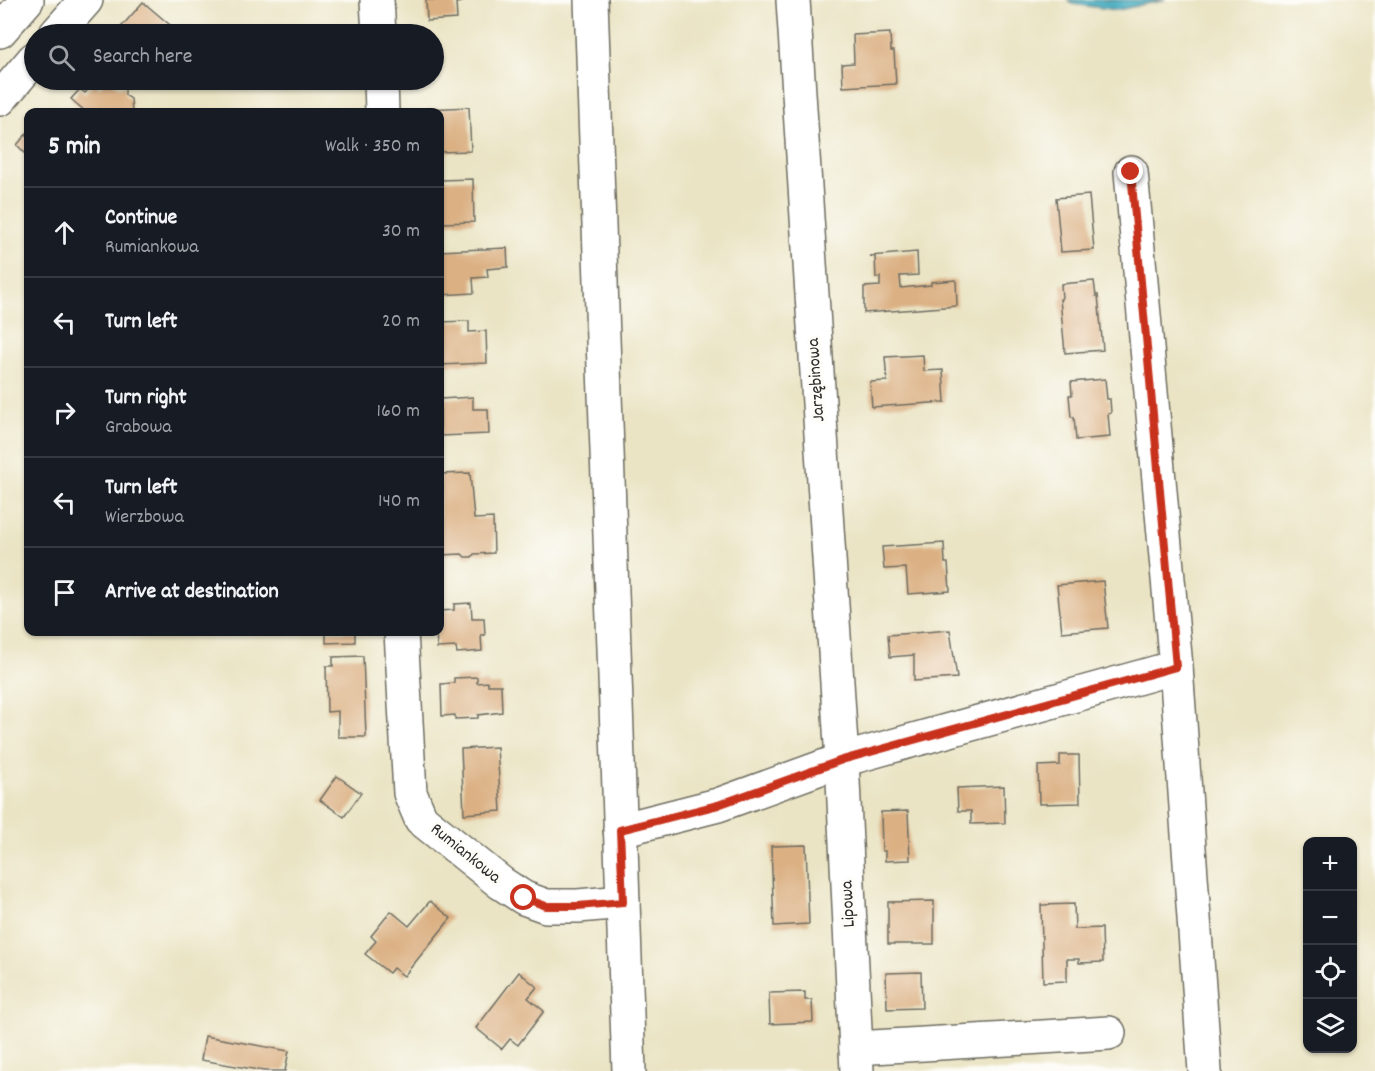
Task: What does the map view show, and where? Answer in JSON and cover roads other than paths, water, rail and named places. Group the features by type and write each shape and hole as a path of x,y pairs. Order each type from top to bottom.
{"street":[{"path":"0,31 27,0"},
{"path":"65,24 86,0"},
{"path":"377,0 378,24"},
{"path":"591,0 629,1071"},
{"name":"Jarzębinowa","path":"793,0 842,760"},
{"path":"0,99 24,71"},
{"path":"381,90 382,108"},
{"path":"1131,172 1176,667 1205,1071"},
{"name":"Rumiankowa","path":"400,636 410,794 421,819 492,876 524,898 546,906 623,902"},
{"path":"620,830 718,805 842,760 1176,667"},
{"name":"Lipowa","path":"842,760 856,1059 1109,1033"}],"water":[{"path":"1068,0 1165,0 1118,10 1072,4"}]}
